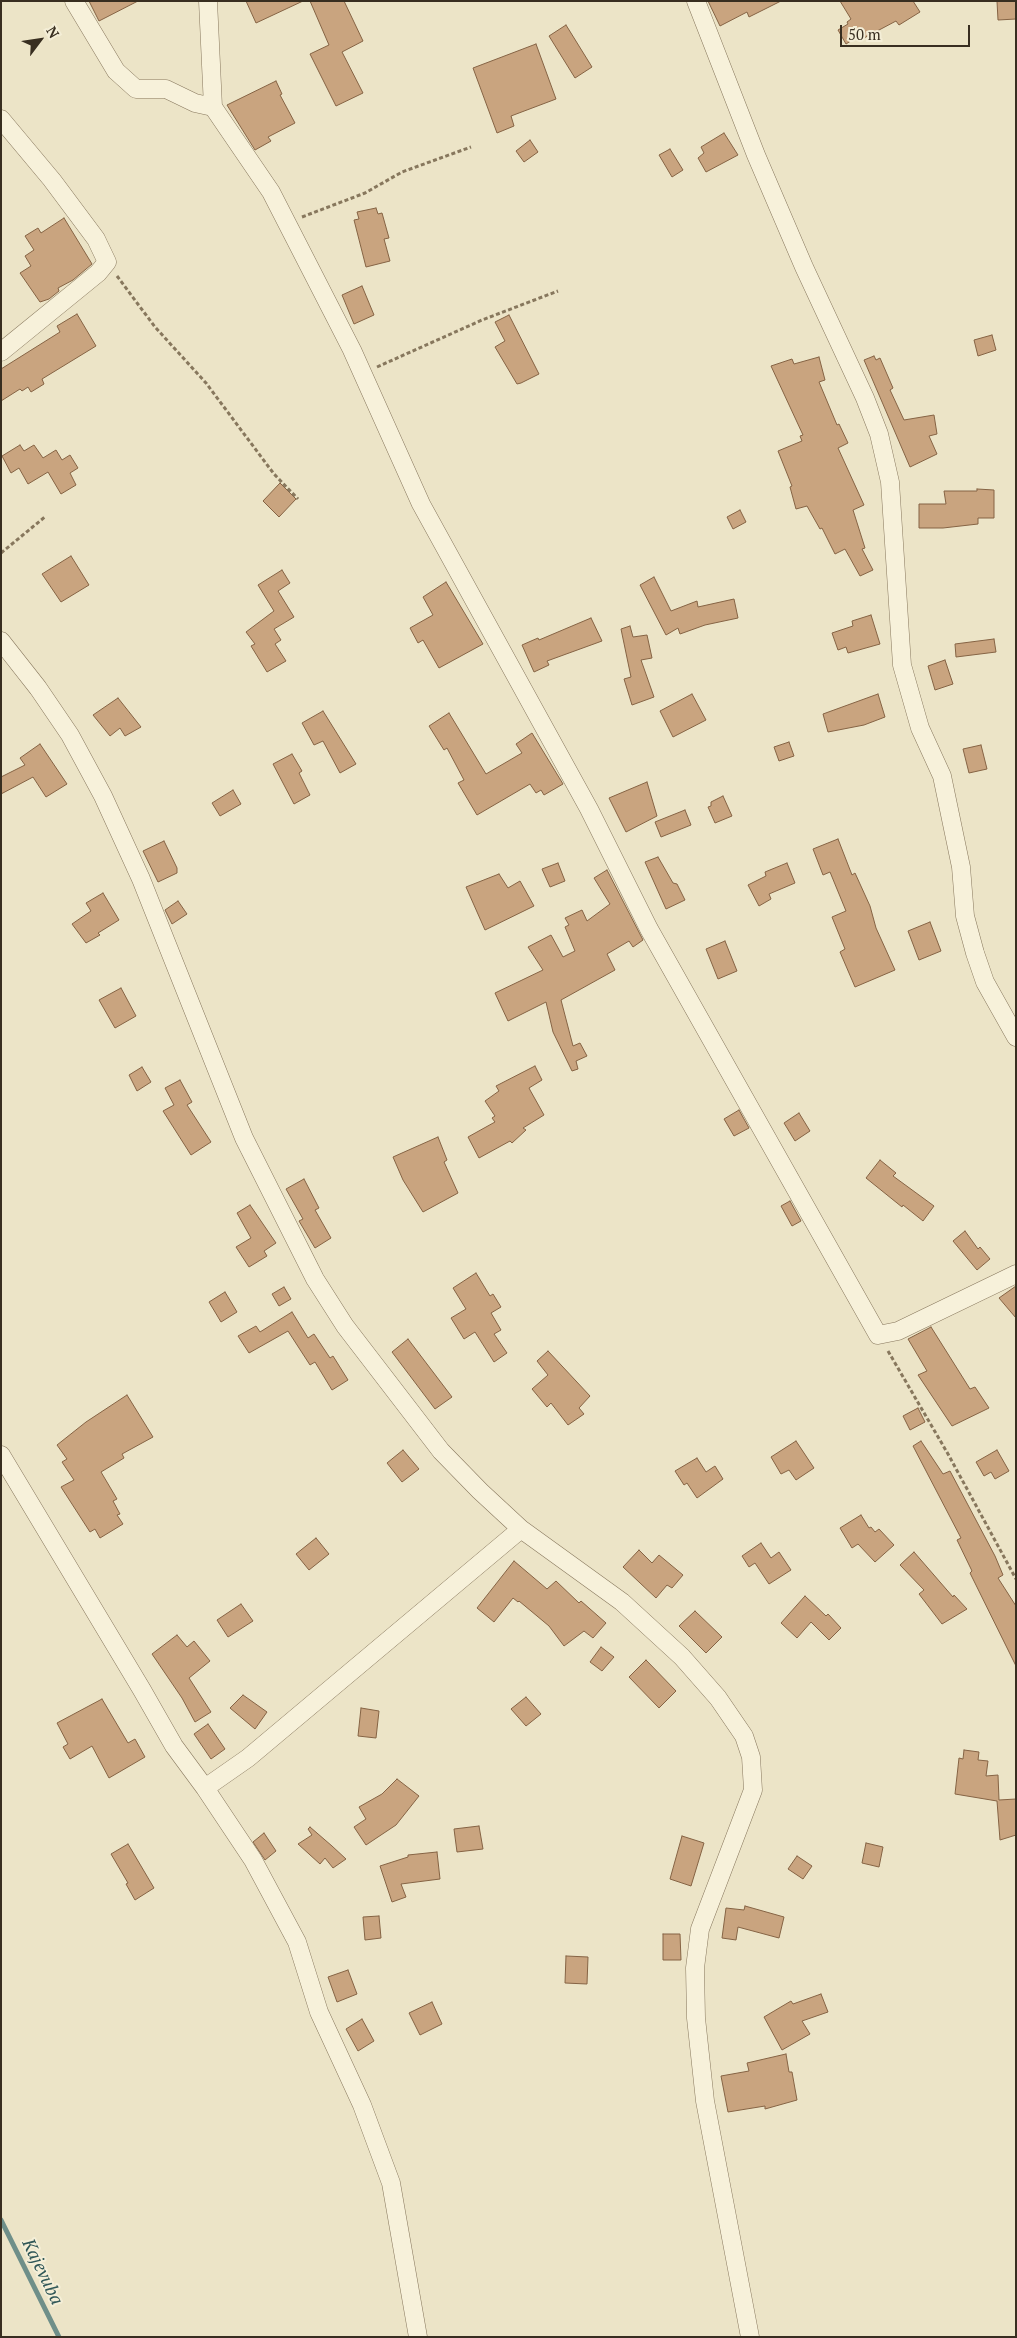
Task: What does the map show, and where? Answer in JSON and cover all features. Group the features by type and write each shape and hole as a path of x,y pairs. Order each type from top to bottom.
{"street":[{"path":"74,1 116,71 136,88 166,89 195,103 213,107"},
{"path":"208,1 213,107 271,192 363,374 421,504 589,810 649,929 878,1335 898,1331 1016,1274"},
{"path":"696,1 756,155 804,267 865,398 879,434 890,482 902,665 920,728 942,776 961,867 965,916 975,953 985,982 1016,1037"},
{"path":"1,120 52,180 96,239 107,262 98,273 1,352"},
{"path":"1,641 38,688 70,735 103,796 170,948 244,1138 315,1279 345,1326 441,1451 521,1530 622,1602 682,1657 718,1698 744,1736 751,1757 753,1790 700,1929 695,1968 696,2018 705,2101 750,2337"},
{"path":"1,1455 174,1746 205,1788 253,1860 297,1942 319,2012 362,2105 391,2182 418,2337"},
{"path":"205,1788 248,1758 521,1530"}],"path":[{"path":"287,224 308,213 365,194 402,172 471,147"},
{"path":"107,262 155,327 206,384 274,474 298,499"},
{"path":"363,374 482,320 558,291"},
{"path":"1,553 46,516"},
{"path":"878,1335 948,1454 1016,1579"}],"building":[{"path":"89,1 138,1 99,21"},
{"path":"246,1 303,1 256,23"},
{"path":"310,1 344,1 363,41 342,52 363,93 336,106 310,54 329,45"},
{"path":"708,1 781,1 749,17 747,12 720,26"},
{"path":"840,1 913,1 920,12 899,25 896,21 864,38 863,36 859,39 857,37 846,44 838,30 848,24 847,22 851,19"},
{"path":"997,1 1016,1 1016,19 998,20"},
{"path":"566,25 592,67 575,78 549,36"},
{"path":"536,44 556,99 511,116 514,126 497,133 473,68"},
{"path":"276,81 282,94 280,95 295,123 268,137 271,141 255,150 227,105"},
{"path":"724,133 738,155 706,172 698,158 704,153 701,147"},
{"path":"530,140 538,152 524,162 516,151"},
{"path":"670,149 683,170 672,177 659,155"},
{"path":"376,208 378,214 382,213 389,238 384,239 390,261 366,267 354,220 359,219 357,212"},
{"path":"64,218 92,264 73,280 58,288 59,291 49,299 40,302 20,273 31,266 25,256 34,250 25,236 38,228 41,233"},
{"path":"362,286 374,315 354,324 342,295"},
{"path":"77,314 96,346 42,379 44,384 31,392 28,387 22,391 20,389 1,401 1,369 60,332 57,326"},
{"path":"509,315 539,374 517,384 495,347 505,341 495,322"},
{"path":"992,335 996,350 978,356 974,340"},
{"path":"874,356 876,360 880,358 893,388 890,390 904,420 934,415 937,434 929,436 937,454 910,467 864,360"},
{"path":"819,357 825,380 819,382 837,425 839,424 848,443 838,448 864,505 853,510 865,548 862,549 873,570 860,576 845,549 835,554 822,528 820,529 807,506 796,509 790,487 792,486 778,451 802,441 800,436 803,435 771,366 792,359 794,364"},
{"path":"20,445 24,451 34,445 43,458 56,450 62,460 70,455 78,468 70,473 76,485 61,494 48,472 28,484 19,468 11,473 2,456"},
{"path":"280,483 296,499 279,517 263,501"},
{"path":"977,489 994,490 994,518 978,518 978,524 943,528 919,528 919,504 946,504 944,491 977,491"},
{"path":"740,510 746,522 733,529 727,517"},
{"path":"71,556 89,585 61,602 42,574"},
{"path":"282,570 290,583 278,591 294,617 274,629 281,640 275,644 286,661 267,672 251,646 255,644 246,632 274,611 258,585"},
{"path":"654,577 671,611 697,601 698,607 734,599 738,618 705,625 680,634 678,628 666,635 640,585"},
{"path":"446,582 483,644 439,668 423,640 418,643 410,628 433,615 423,597"},
{"path":"871,615 880,644 848,653 846,647 838,650 832,633 853,626 852,621"},
{"path":"591,618 602,641 547,661 549,665 534,672 522,645 538,638 539,640"},
{"path":"630,626 633,637 647,635 652,658 641,660 654,697 632,705 624,679 631,677 621,629"},
{"path":"994,639 996,652 956,657 955,644"},
{"path":"945,660 953,684 935,690 928,666"},
{"path":"692,694 706,720 673,737 660,711"},
{"path":"878,694 885,717 864,725 828,732 823,714"},
{"path":"118,698 141,727 125,736 120,728 110,736 93,715"},
{"path":"323,711 356,764 340,773 323,741 314,745 302,723"},
{"path":"449,713 486,774 522,753 516,744 532,733 563,784 544,795 541,790 536,793 530,784 477,815 458,783 464,780 447,748 444,750 429,726"},
{"path":"789,742 794,756 779,761 774,747"},
{"path":"40,744 67,784 46,797 33,777 1,794 1,777 25,765 20,758"},
{"path":"981,745 987,769 969,773 963,749"},
{"path":"292,754 302,771 299,773 310,795 294,804 273,764"},
{"path":"647,782 657,816 626,832 609,798"},
{"path":"233,790 241,804 220,816 212,803"},
{"path":"723,796 732,816 715,823 708,807 711,806 711,802"},
{"path":"685,810 691,825 661,837 655,822"},
{"path":"838,839 852,875 855,873 870,906 876,928 895,970 855,987 840,952 845,949 832,917 846,911 830,872 823,875 813,849"},
{"path":"164,841 177,868 177,873 158,882 143,851"},
{"path":"658,857 673,883 677,884 685,900 666,909 645,862"},
{"path":"558,863 565,881 550,887 542,869"},
{"path":"787,863 795,883 769,894 771,899 759,906 748,885 766,876 765,872"},
{"path":"607,870 643,940 633,947 629,941 607,954 615,970 561,1000 573,1046 580,1043 587,1056 576,1061 578,1069 572,1071 553,1032 546,1002 508,1021 495,993 543,970 528,947 551,935 563,957 575,951 565,927 569,925 565,918 582,910 587,921 610,904 594,878"},
{"path":"499,874 508,888 520,881 534,906 485,930 466,887"},
{"path":"103,893 119,920 86,943 72,924 91,911 86,903"},
{"path":"178,901 187,914 172,924 165,910"},
{"path":"930,922 941,951 919,960 908,931"},
{"path":"725,941 737,971 718,979 706,949"},
{"path":"121,988 136,1016 115,1028 99,1000"},
{"path":"535,1066 542,1080 529,1088 544,1115 523,1128 526,1130 512,1143 510,1141 479,1158 468,1137 495,1122 492,1118 495,1116 485,1101 499,1091 496,1086"},
{"path":"142,1067 151,1082 137,1091 129,1075"},
{"path":"180,1080 192,1102 187,1105 211,1142 191,1155 163,1111 174,1105 165,1088"},
{"path":"739,1110 749,1128 734,1136 724,1119"},
{"path":"799,1113 810,1131 795,1141 784,1123"},
{"path":"438,1137 447,1160 444,1162 458,1193 423,1212 403,1180 393,1157"},
{"path":"880,1160 896,1173 893,1176 934,1206 923,1221 866,1178"},
{"path":"304,1179 319,1208 315,1210 331,1238 315,1248 299,1221 303,1219 286,1189"},
{"path":"790,1201 801,1221 792,1226 781,1206"},
{"path":"250,1205 276,1243 264,1251 267,1256 249,1267 236,1247 251,1238 237,1213"},
{"path":"965,1231 978,1249 980,1247 990,1259 977,1270 953,1241"},
{"path":"476,1273 490,1296 493,1294 501,1307 491,1313 501,1330 494,1334 507,1353 494,1362 475,1332 464,1339 451,1318 466,1309 453,1288"},
{"path":"1016,1286 1016,1318 999,1298"},
{"path":"284,1287 291,1299 279,1306 272,1294"},
{"path":"225,1292 237,1312 221,1322 209,1302"},
{"path":"292,1312 308,1338 314,1334 330,1358 333,1356 348,1380 332,1390 315,1362 310,1365 288,1331 249,1353 238,1336 256,1326 260,1332"},
{"path":"931,1327 970,1389 975,1387 989,1408 952,1426 918,1375 927,1371 908,1339"},
{"path":"408,1339 452,1397 435,1409 392,1352"},
{"path":"548,1351 590,1396 579,1408 584,1414 568,1425 551,1403 547,1407 532,1389 548,1375 537,1361"},
{"path":"127,1395 153,1437 122,1454 124,1458 101,1472 117,1499 113,1501 120,1514 117,1515 123,1524 100,1538 95,1529 90,1532 61,1487 74,1480 62,1462 67,1459 57,1445 86,1422"},
{"path":"918,1408 925,1422 910,1430 903,1416"},
{"path":"796,1441 814,1468 796,1480 789,1470 781,1474 771,1457"},
{"path":"921,1441 943,1474 950,1471 995,1556 1003,1575 998,1578 1016,1606 1016,1666 970,1573 972,1571 957,1540 961,1538 913,1446"},
{"path":"403,1450 419,1469 402,1482 387,1463"},
{"path":"997,1450 1009,1471 995,1479 991,1472 984,1476 976,1462"},
{"path":"697,1458 706,1472 715,1466 723,1479 697,1498 687,1483 684,1485 675,1471"},
{"path":"861,1515 869,1528 871,1527 875,1532 879,1529 894,1545 875,1562 858,1544 852,1548 840,1528"},
{"path":"316,1538 329,1554 309,1570 296,1554"},
{"path":"761,1543 771,1558 779,1552 791,1570 769,1584 755,1563 749,1567 742,1556"},
{"path":"639,1550 652,1563 659,1555 683,1575 672,1588 667,1585 656,1598 623,1567"},
{"path":"914,1552 953,1597 954,1595 967,1609 942,1624 919,1594 924,1590 900,1565"},
{"path":"514,1561 547,1589 556,1581 579,1603 581,1601 606,1623 593,1638 584,1631 564,1646 549,1626 513,1598 494,1622 477,1608"},
{"path":"805,1596 826,1616 828,1614 841,1628 829,1640 811,1622 797,1638 781,1623"},
{"path":"241,1604 253,1621 228,1637 217,1620"},
{"path":"695,1611 722,1637 706,1653 679,1626"},
{"path":"177,1635 187,1647 194,1641 210,1661 189,1678 211,1712 195,1722 182,1698 152,1654"},
{"path":"601,1647 614,1657 602,1671 590,1662"},
{"path":"646,1660 676,1691 659,1708 629,1677"},
{"path":"243,1695 267,1712 255,1729 230,1708"},
{"path":"526,1697 541,1714 526,1726 511,1709"},
{"path":"102,1699 128,1743 135,1739 145,1757 109,1778 92,1746 70,1759 63,1747 68,1744 57,1723"},
{"path":"361,1708 379,1711 376,1738 358,1736"},
{"path":"208,1724 225,1749 211,1759 194,1734"},
{"path":"964,1750 979,1752 978,1760 988,1761 986,1776 998,1775 999,1800 1016,1799 1016,1835 1000,1840 997,1801 955,1794 959,1758 963,1759"},
{"path":"397,1779 419,1796 396,1825 366,1845 354,1827 366,1819 359,1807 382,1794"},
{"path":"479,1826 483,1849 457,1852 454,1829"},
{"path":"310,1827 346,1859 333,1868 325,1858 320,1864 298,1844 312,1835 308,1829"},
{"path":"264,1833 276,1851 265,1860 253,1842"},
{"path":"682,1836 704,1843 691,1886 670,1879"},
{"path":"866,1843 883,1847 879,1867 862,1863"},
{"path":"128,1844 154,1888 135,1900 126,1884 128,1883 111,1854"},
{"path":"437,1852 440,1879 401,1884 406,1897 392,1902 380,1866 408,1857 408,1855"},
{"path":"797,1856 812,1866 803,1879 788,1869"},
{"path":"745,1906 784,1917 779,1938 738,1927 736,1940 722,1938 726,1908 744,1910"},
{"path":"379,1916 381,1938 365,1940 363,1917"},
{"path":"663,1934 680,1934 681,1960 663,1960"},
{"path":"566,1956 588,1957 587,1984 565,1983"},
{"path":"348,1970 357,1994 337,2002 328,1977"},
{"path":"821,1994 828,2012 802,2021 810,2034 782,2050 764,2017 791,2001 793,2004"},
{"path":"432,2002 442,2024 420,2035 409,2013"},
{"path":"362,2019 374,2041 358,2051 346,2029"},
{"path":"786,2054 789,2072 792,2072 797,2100 765,2109 765,2106 728,2112 721,2076 749,2071 747,2063"}],"waterway":[{"name":"Kajevuba","path":"1,2220 59,2337"}]}
